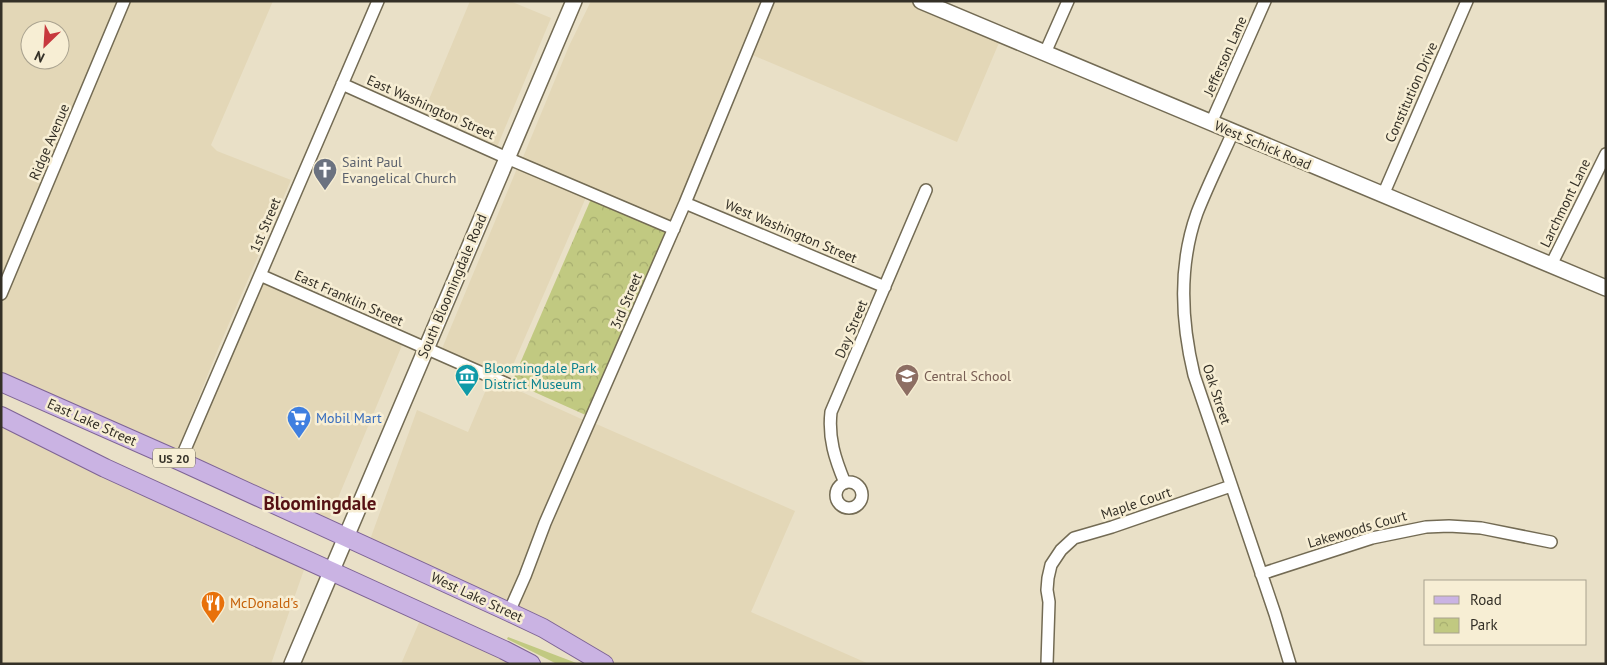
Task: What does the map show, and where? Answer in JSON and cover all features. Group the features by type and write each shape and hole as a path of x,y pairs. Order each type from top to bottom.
{"main road":[{"name":"East Lake Street","path":"1,382 180,461 346,538"},
{"name":"US 20","path":"1,416 105,468 332,570 531,664"},
{"name":"West Lake Street","path":"346,538 543,628 604,664"}],"street":[{"name":"Ridge Avenue","path":"1,294 124,1"},
{"name":"1st Street","path":"180,461 378,1"},
{"name":"South Bloomingdale Road","path":"292,664 574,1"},
{"name":"3rd Street","path":"509,612 545,523 674,229 768,1"},
{"name":"West Schick Road","path":"921,1 1606,288"},
{"path":"1045,53 1068,1"},
{"name":"Jefferson Lane","path":"1211,123 1265,1"},
{"name":"Constitution Drive","path":"1383,195 1467,1"},
{"name":"East Washington Street","path":"342,84 507,158"},
{"name":"Oak Street","path":"1233,132 1197,213 1190,236 1184,272 1182,306 1186,344 1194,375 1290,664"},
{"name":"Larchmont Lane","path":"1551,265 1606,154"},
{"path":"507,158 674,229"},
{"name":"Day Street","path":"845,483 830,439 831,412 926,190"},
{"name":"West Washington Street","path":"685,203 885,287"},
{"name":"East Franklin Street","path":"260,275 507,384"},
{"name":"Maple Court","path":"1047,664 1048,578 1051,565 1056,556 1074,538 1112,527 1231,486"},
{"name":"Lakewoods Court","path":"1261,574 1372,538 1426,527 1481,528 1551,542"}],"shaded area":[{"path":"1,1 120,1 1,281"},
{"path":"127,1 273,1 211,145 217,151 291,180 218,349 173,462 1,376 1,299"},
{"path":"470,1 510,1 551,18 497,147 422,116"},
{"path":"591,1 909,1 1001,38 957,142 750,54 672,226 521,162 569,46"},
{"path":"518,166 587,195 506,381 441,351"},
{"path":"256,277 403,343 325,529 179,465"},
{"path":"491,378 588,422 502,613 367,548 417,410 468,432"},
{"path":"1,422 306,564 271,664 1,664"},
{"path":"594,423 795,511 751,612 869,664 614,664 508,614"},
{"path":"421,618 517,664 401,664"}],"green space":[{"path":"591,199 668,231 590,417 512,382"},
{"path":"508,637 579,664 557,664 507,639"}],"place":[{"name":"Saint Paul Evangelical Church","path":"325,191"},
{"name":"Bloomingdale Park District Museum","path":"467,397"},
{"name":"Central School","path":"907,397"},
{"name":"Mobil Mart","path":"299,439"},
{"name":"McDonald's","path":"213,624"}],"district":[{"name":"Bloomingdale","path":"320,503"}]}
